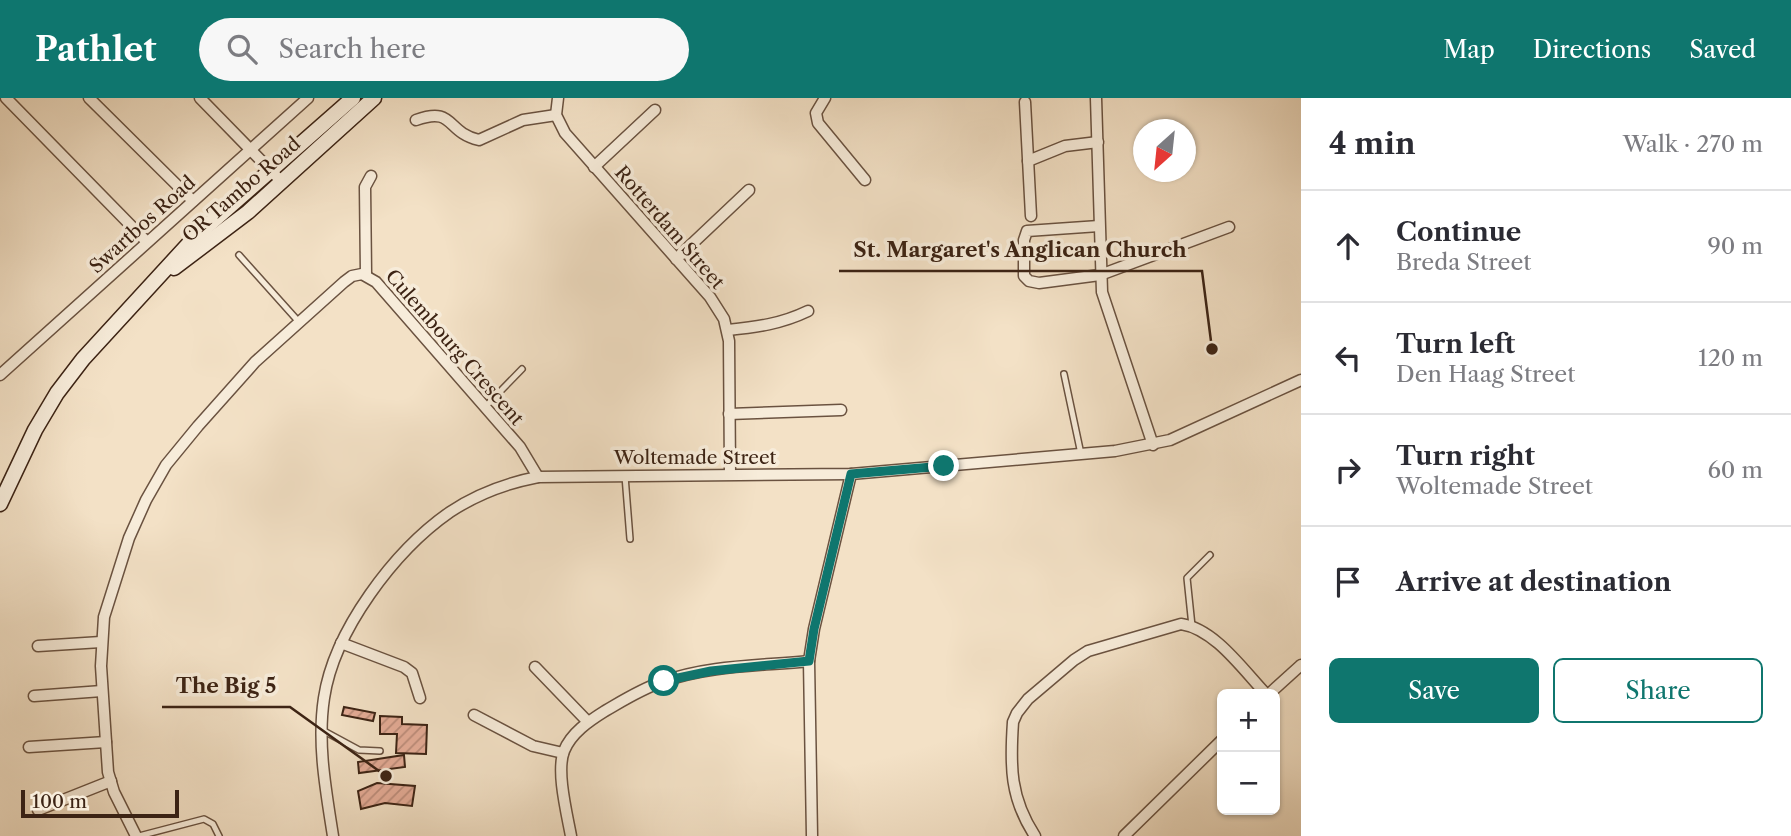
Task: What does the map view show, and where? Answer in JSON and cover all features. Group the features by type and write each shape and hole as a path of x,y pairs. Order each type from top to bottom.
{"main road":[{"name":"OR Tambo Road","path":"0,503 35,429 57,393 83,359 195,237 353,98"},
{"name":"OR Tambo Road","path":"161,277 190,258 248,212 374,98"}],"street":[{"path":"6,98 147,242"},
{"path":"89,98 193,201"},
{"path":"200,98 281,181"},
{"name":"Swartbos Road","path":"0,375 308,98"},
{"path":"416,120 440,115 463,133 479,140 523,120 556,115 558,98"},
{"path":"825,98 816,113 818,123 865,180"},
{"path":"1096,98 1100,275 1104,299 1153,445"},
{"path":"1025,102 1031,216"},
{"path":"594,167 655,110"},
{"name":"Rotterdam Street","path":"556,115 565,133 719,309 728,330 730,474"},
{"path":"1028,161 1065,146 1098,142"},
{"path":"366,274 365,187 371,176"},
{"path":"676,259 749,190"},
{"path":"1099,226 1027,232 1024,240 1024,273 1029,281 1038,283 1100,275 1229,226"},
{"name":"Culembourg Crescent","path":"137,836 111,781 102,691 101,642 104,617 129,538 166,465 231,387 299,322 352,276 366,274 376,282 520,447 538,477"},
{"path":"728,330 786,322 808,311"},
{"name":"Woltemade Street","path":"333,836 324,774 322,730 332,661 359,611 390,569 426,532 451,512 488,491 512,482 538,477 851,474 1153,445 1170,440 1301,380"},
{"path":"729,414 841,410"},
{"path":"808,835 809,661 814,629 851,474"},
{"path":"1035,836 1023,817 1014,791 1013,722 1021,707 1066,666 1088,651 1181,624 1192,626 1208,634 1263,689"},
{"path":"37,646 101,642"},
{"path":"341,643 404,667 412,673 420,698"},
{"path":"570,836 563,780 563,753 569,741 589,722 641,690 664,681 711,671 809,661"},
{"path":"1274,689 1301,665"},
{"path":"535,667 589,722"},
{"path":"34,696 102,691"},
{"path":"474,715 533,747 563,753"},
{"path":"29,747 106,742"},
{"path":"1124,836 1217,745"},
{"path":"38,810 111,781"}],"lane":[{"path":"239,255 299,322"},
{"path":"485,407 522,369"},
{"path":"1064,374 1081,454"},
{"path":"625,475 630,539"},
{"path":"1192,626 1187,578 1210,555"},
{"path":"322,730 359,750 380,751"},
{"path":"137,836 204,819 213,824 219,836"}],"building":[{"path":"344,707 375,713 373,721 342,715"},
{"path":"380,716 402,717 402,724 427,725 426,754 396,753 397,734 380,734"},
{"path":"404,755 405,767 359,773 358,762"},
{"path":"377,783 415,786 412,806 385,803 361,809 358,791"}],"place":[{"name":"St. Margaret's Anglican Church","path":"1212,349"},
{"name":"The Big 5","path":"386,776"}],"route":[{"path":"664,681 711,671 809,661 814,629 851,474 944,466"}]}
